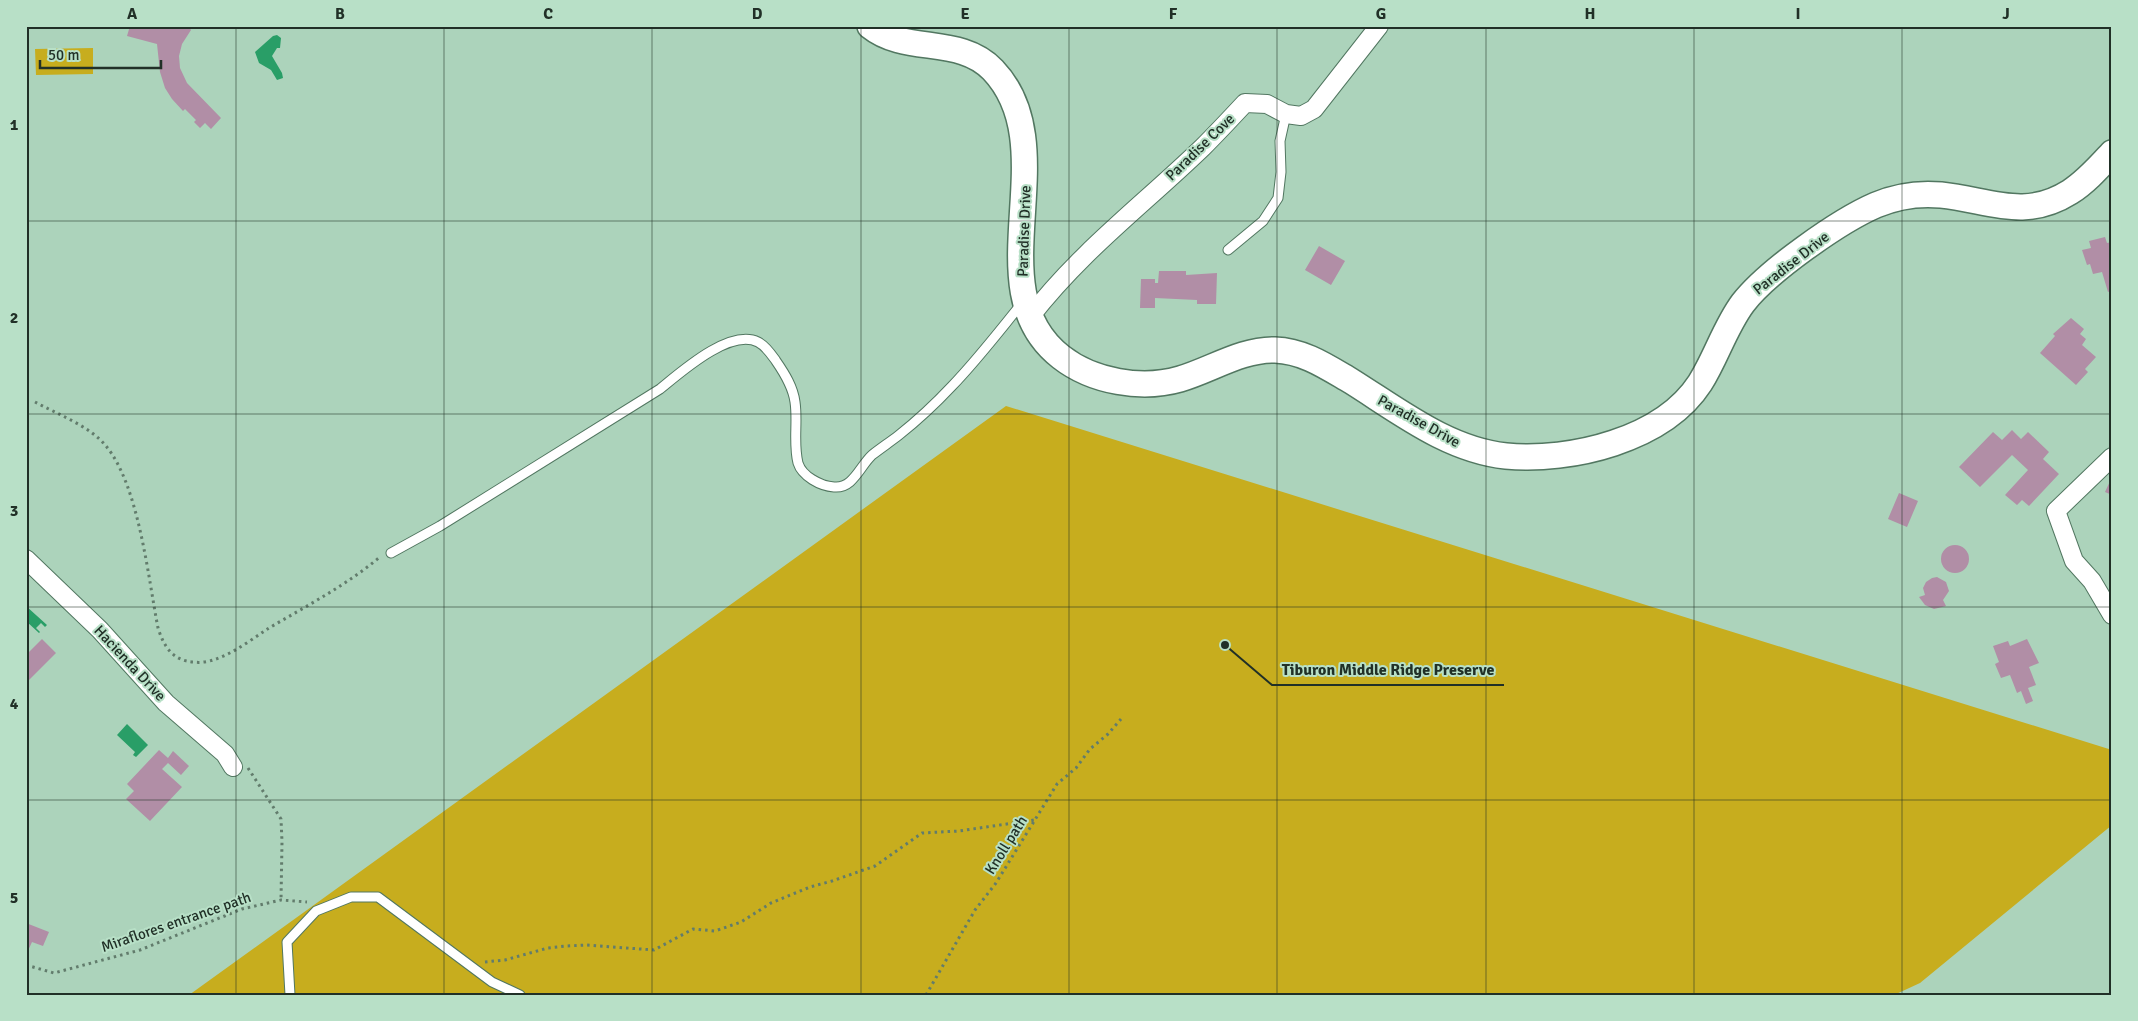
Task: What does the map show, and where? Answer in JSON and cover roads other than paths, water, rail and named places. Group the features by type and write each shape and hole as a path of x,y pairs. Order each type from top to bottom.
{"street":[{"name":"Paradise Drive","path":"870,26 878,32 896,39 962,50 978,57 1002,81 1011,98 1022,135 1025,176 1021,260 1022,281 1028,309 1048,345 1061,357 1076,367 1111,379 1154,383 1180,379 1255,352 1275,350 1296,353 1326,366 1420,425 1470,449 1507,456 1546,456 1613,444 1632,437 1665,419 1692,394 1703,378 1741,305 1754,290 1784,264 1858,214 1885,201 1902,196 1921,195 1955,197 2020,209 2039,205 2056,200 2072,191 2084,182 2112,152"},
{"path":"1286,114 1301,116 1314,109 1379,26"},
{"name":"Paradise Cove","path":"1028,309 1049,293 1081,258 1203,147 1245,103 1267,104 1286,114"},
{"path":"2112,457 2056,511 2074,561 2092,582 2112,615"},
{"name":"Hacienda Drive","path":"26,559 100,630 166,703 240,766"}],"lane":[{"path":"1228,250 1264,222 1278,198 1281,172 1280,142 1286,114"},
{"path":"391,553 448,521 660,389 691,365 719,347 736,340 750,339 766,347 786,376 795,402 798,463 802,471 820,484 844,487 850,484 872,455 900,434 951,387 1028,309"},
{"path":"290,995 287,942 316,911 351,897 378,897 492,982 520,995"}],"place":[{"name":"Tiburon Middle Ridge Preserve","path":"1225,645"}]}
